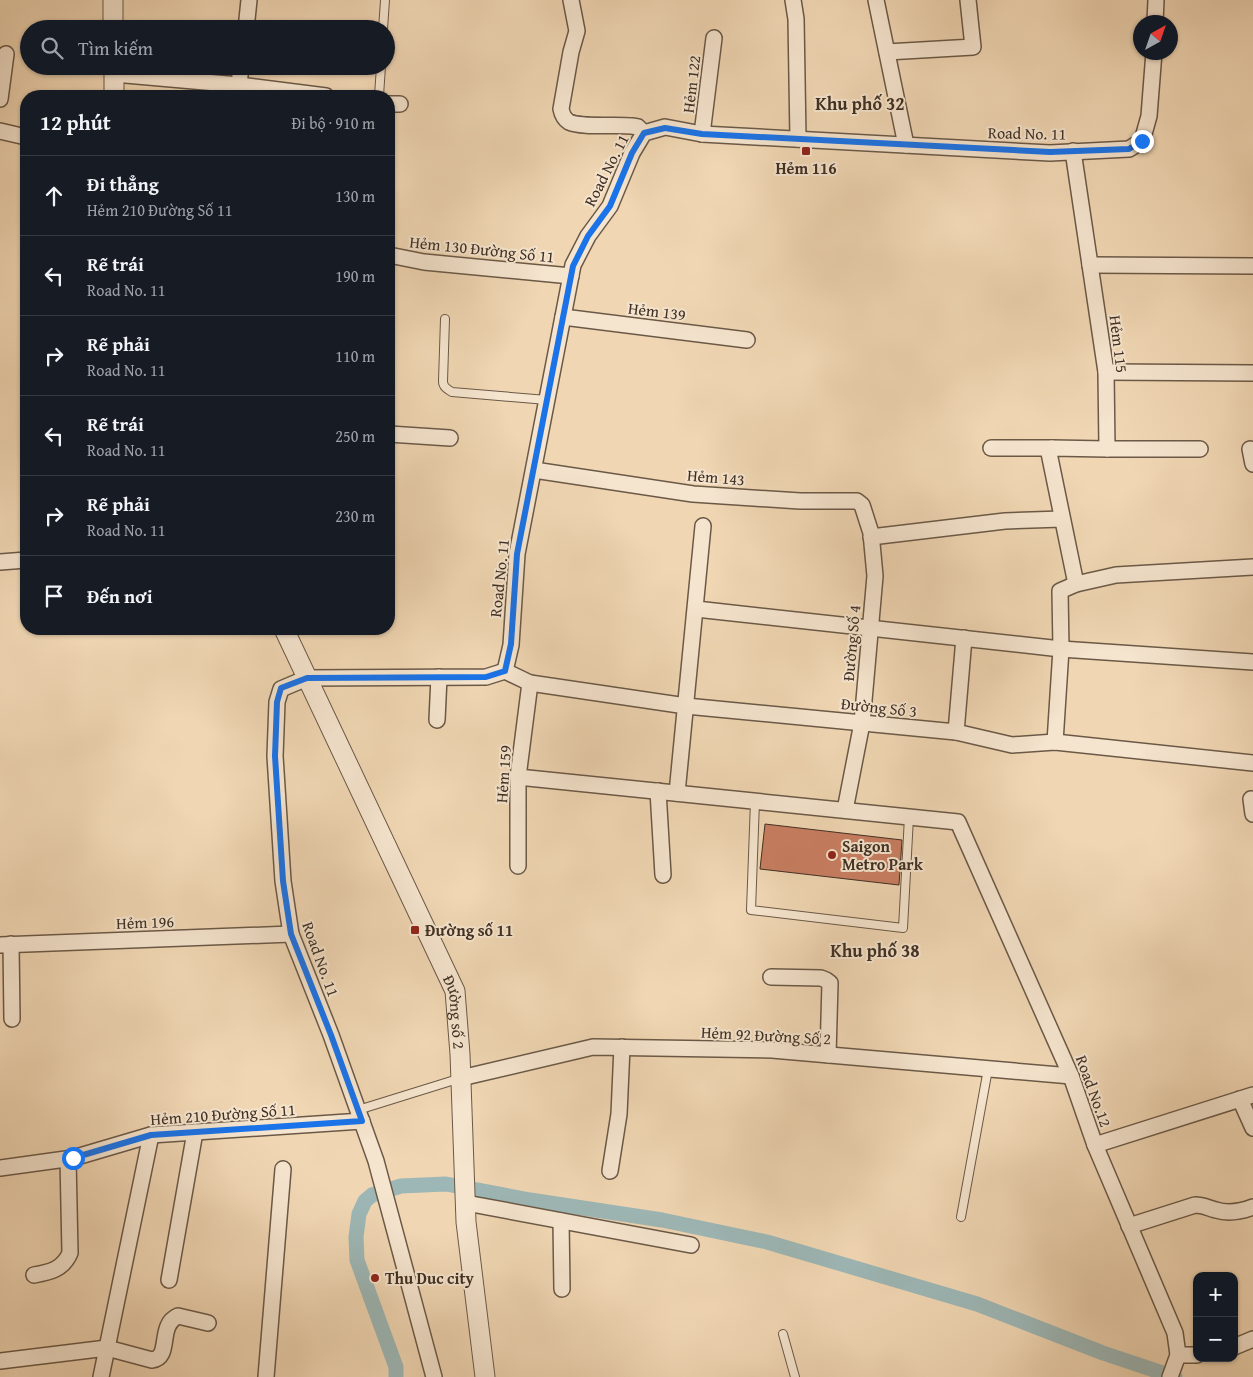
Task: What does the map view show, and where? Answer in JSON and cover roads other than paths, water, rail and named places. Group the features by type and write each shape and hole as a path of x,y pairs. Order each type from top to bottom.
{"street":[{"path":"113,0 113,20"},
{"path":"247,20 250,0"},
{"path":"571,0 576,31 561,109 563,116 568,122 583,125 632,126 638,127 644,133"},
{"path":"793,0 796,19 798,139"},
{"path":"876,0 906,146"},
{"path":"887,52 973,47 968,0"},
{"path":"1155,15 1156,0"},
{"name":"Hẻm 122","path":"702,134 714,38"},
{"path":"0,99 6,54"},
{"name":"Road No. 11","path":"434,1377 379,1170 291,934 282,872 275,756 277,702 281,688 307,678 486,677 505,671 511,644 517,554 573,266 588,236 610,206 632,153 644,133 665,128 702,134 906,146 1050,152 1129,149 1142,141 1149,116 1153,60"},
{"path":"114,75 114,90"},
{"path":"156,75 279,90"},
{"path":"239,85 240,75"},
{"path":"0,132 20,135"},
{"name":"Hẻm 115","path":"1073,152 1106,372 1107,449"},
{"name":"Hẻm 130 Đường Số 11","path":"395,256 424,262 571,276"},
{"path":"1090,265 1253,266"},
{"name":"Hẻm 139","path":"563,317 746,340"},
{"path":"1106,372 1253,373"},
{"path":"395,434 450,438"},
{"path":"991,448 1200,449"},
{"path":"1052,448 1049,453 1076,584"},
{"name":"Hẻm 143","path":"534,470 693,494 800,501 857,502 864,508 871,537"},
{"path":"871,537 1005,521 1062,519"},
{"path":"677,793 703,526"},
{"name":"Đường Số 4","path":"845,810 862,723 875,576 871,537"},
{"path":"0,562 20,560"},
{"path":"1055,742 1061,649 1060,591 1076,584 1116,575 1253,567"},
{"path":"696,609 1061,649 1253,662"},
{"path":"287,635 307,678"},
{"path":"956,732 964,638"},
{"name":"Đường Số 3","path":"505,671 530,683 686,706 956,732 1012,745 1055,742 1253,763"},
{"path":"437,720 439,677"},
{"name":"Đường số 2","path":"307,678 455,991 461,1078 466,1222 485,1377"},
{"name":"Hẻm 159","path":"518,866 518,777 530,683"},
{"path":"518,777 909,817"},
{"path":"658,791 663,875"},
{"name":"Road No.12","path":"909,817 958,822 1071,1076 1095,1145 1175,1333 1178,1355 1170,1377"},
{"name":"Hẻm 196","path":"5,944 291,934"},
{"path":"5,944 12,1019"},
{"path":"771,977 821,978 830,983 828,1055"},
{"name":"Hẻm 92 Đường Số 2","path":"461,1078 593,1046 772,1050 1071,1076"},
{"path":"610,1171 619,1114 622,1047"},
{"path":"1095,1145 1247,1097 1253,1128"},
{"name":"Hẻm 210 Đường Số 11","path":"0,1168 68,1159 151,1135 360,1116"},
{"path":"169,1280 195,1132"},
{"path":"101,1377 151,1135"},
{"path":"34,1275 62,1267 70,1253 68,1159"},
{"path":"266,1377 283,1169"},
{"path":"466,1203 691,1245"},
{"path":"1129,1226 1195,1206 1203,1205 1228,1213 1239,1212 1253,1207"},
{"path":"562,1221 562,1289"},
{"path":"0,1361 107,1348 152,1360 161,1356 167,1326 174,1318 178,1316 208,1323"},
{"path":"1238,1346 1253,1339"},
{"path":"1178,1355 1193,1355"}],"lane":[{"path":"384,20 385,0"},
{"path":"379,90 380,75"},
{"path":"445,319 443,385 447,389 452,392 547,400"},
{"path":"755,801 751,910 903,928 909,817"},
{"path":"961,1217 988,1069"},
{"path":"360,1116 461,1078"},
{"path":"783,1334 794,1377"}],"waterway":[{"path":"396,1377 396,1367 357,1260 356,1237 359,1214 365,1201 372,1195 401,1186 446,1184 530,1200 662,1220 767,1242 977,1304 1103,1353 1175,1377"}],"place":[{"name":"Hẻm 116","path":"806,151"},
{"name":"Saigon Metro Park","path":"832,855"},
{"name":"Đường số 11","path":"415,930"},
{"name":"Thu Duc city","path":"375,1278"}],"district":[{"name":"Khu phố 32","path":"860,103"},
{"name":"Khu phố 38","path":"875,950"}]}
